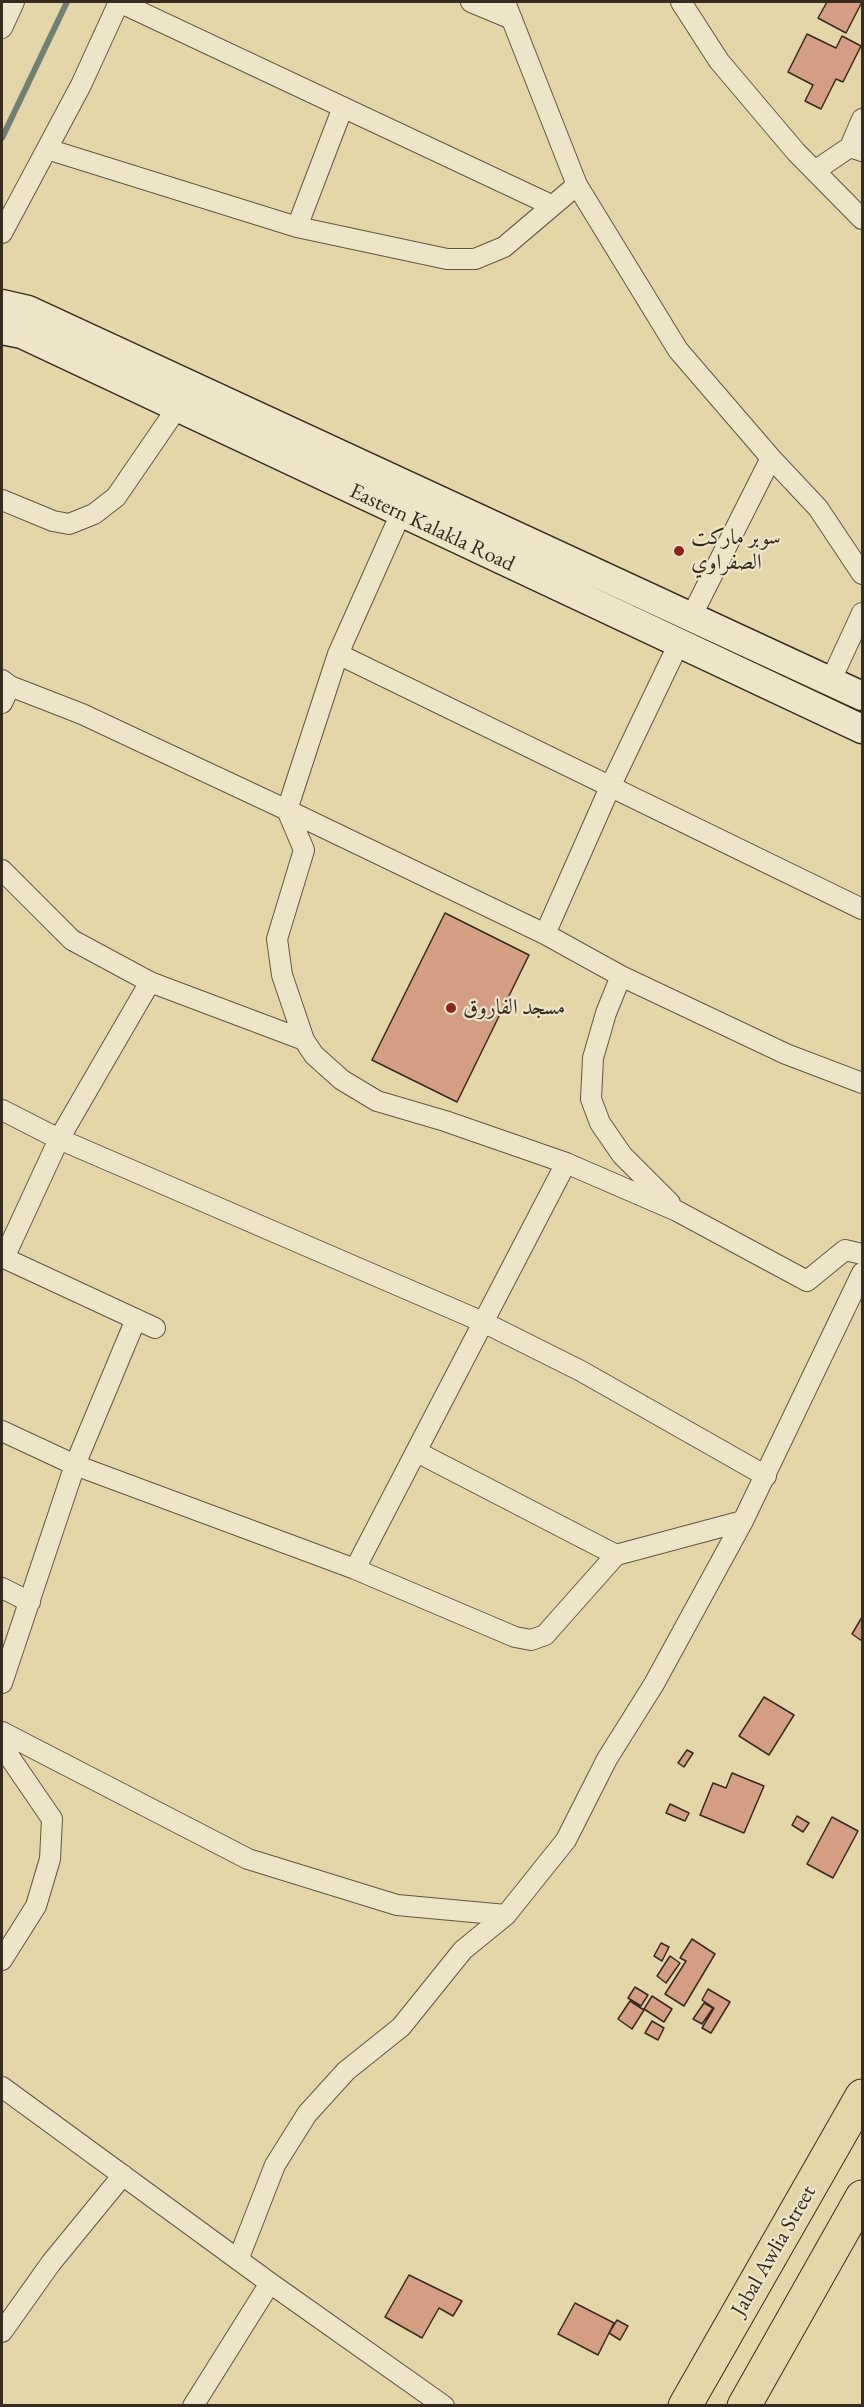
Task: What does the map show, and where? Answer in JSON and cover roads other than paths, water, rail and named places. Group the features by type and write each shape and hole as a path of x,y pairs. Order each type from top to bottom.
{"highway":[{"name":"Jabal Awlia Street","path":"685,2406 862,2096"},
{"path":"744,2406 862,2197"}],"street":[{"path":"2,28 14,2"},
{"path":"2,233 81,85 119,2 551,205"},
{"path":"471,2 509,10 577,185 678,350 771,458 818,508 862,574"},
{"path":"681,2 719,61 796,152 862,219"},
{"path":"297,227 344,107"},
{"path":"816,170 856,149 862,119"},
{"path":"47,149 297,227 447,259 475,259 504,247 577,185"},
{"name":"Eastern Kalakla Road","path":"2,304 28,310 862,696"},
{"name":"Eastern Kalakla Road","path":"2,330 22,334 862,729"},
{"path":"2,500 61,523 69,524 94,514 116,496 177,408"},
{"path":"692,616 771,458"},
{"path":"400,513 338,654 288,810 304,850 277,939 282,975 304,1040 314,1055 342,1080 377,1101 444,1121 566,1163 678,1211 807,1281 845,1250 862,1254"},
{"path":"831,680 862,613"},
{"path":"545,934 611,785 679,643"},
{"path":"338,654 862,909"},
{"path":"4,690 82,714 545,934 621,976 786,1054 862,1083"},
{"path":"2,870 72,940 150,982 304,1040"},
{"path":"621,976 606,1013 593,1058 591,1099 600,1123 622,1155 678,1211"},
{"path":"150,982 59,1139 3,1257 155,1328"},
{"path":"2,1110 59,1139 483,1322 581,1371 766,1476"},
{"path":"355,1569 566,1163"},
{"path":"238,2260 275,2165 307,2114 346,2071 401,2027 464,1950 506,1915 566,1840 607,1759 654,1684 744,1521 862,1273"},
{"path":"2,1683 75,1465 136,1319"},
{"path":"2,1431 75,1465 355,1569 515,1637 531,1640 545,1635 616,1555 744,1521"},
{"path":"417,1452 616,1555"},
{"path":"2,1588 30,1602"},
{"path":"2,1732 248,1859 397,1905 506,1915"},
{"path":"2,1746 52,1819 50,1859 36,1906 2,1960"},
{"path":"2,2087 238,2260 444,2406"},
{"path":"2,2332 51,2263 123,2175"},
{"path":"193,2406 270,2283"}],"waterway":[{"path":"2,138 67,2"}],"place":[{"name":"سوبر ماركت الصفراوي","path":"679,551"},
{"name":"مسجد الفاروق","path":"451,1008"}]}
